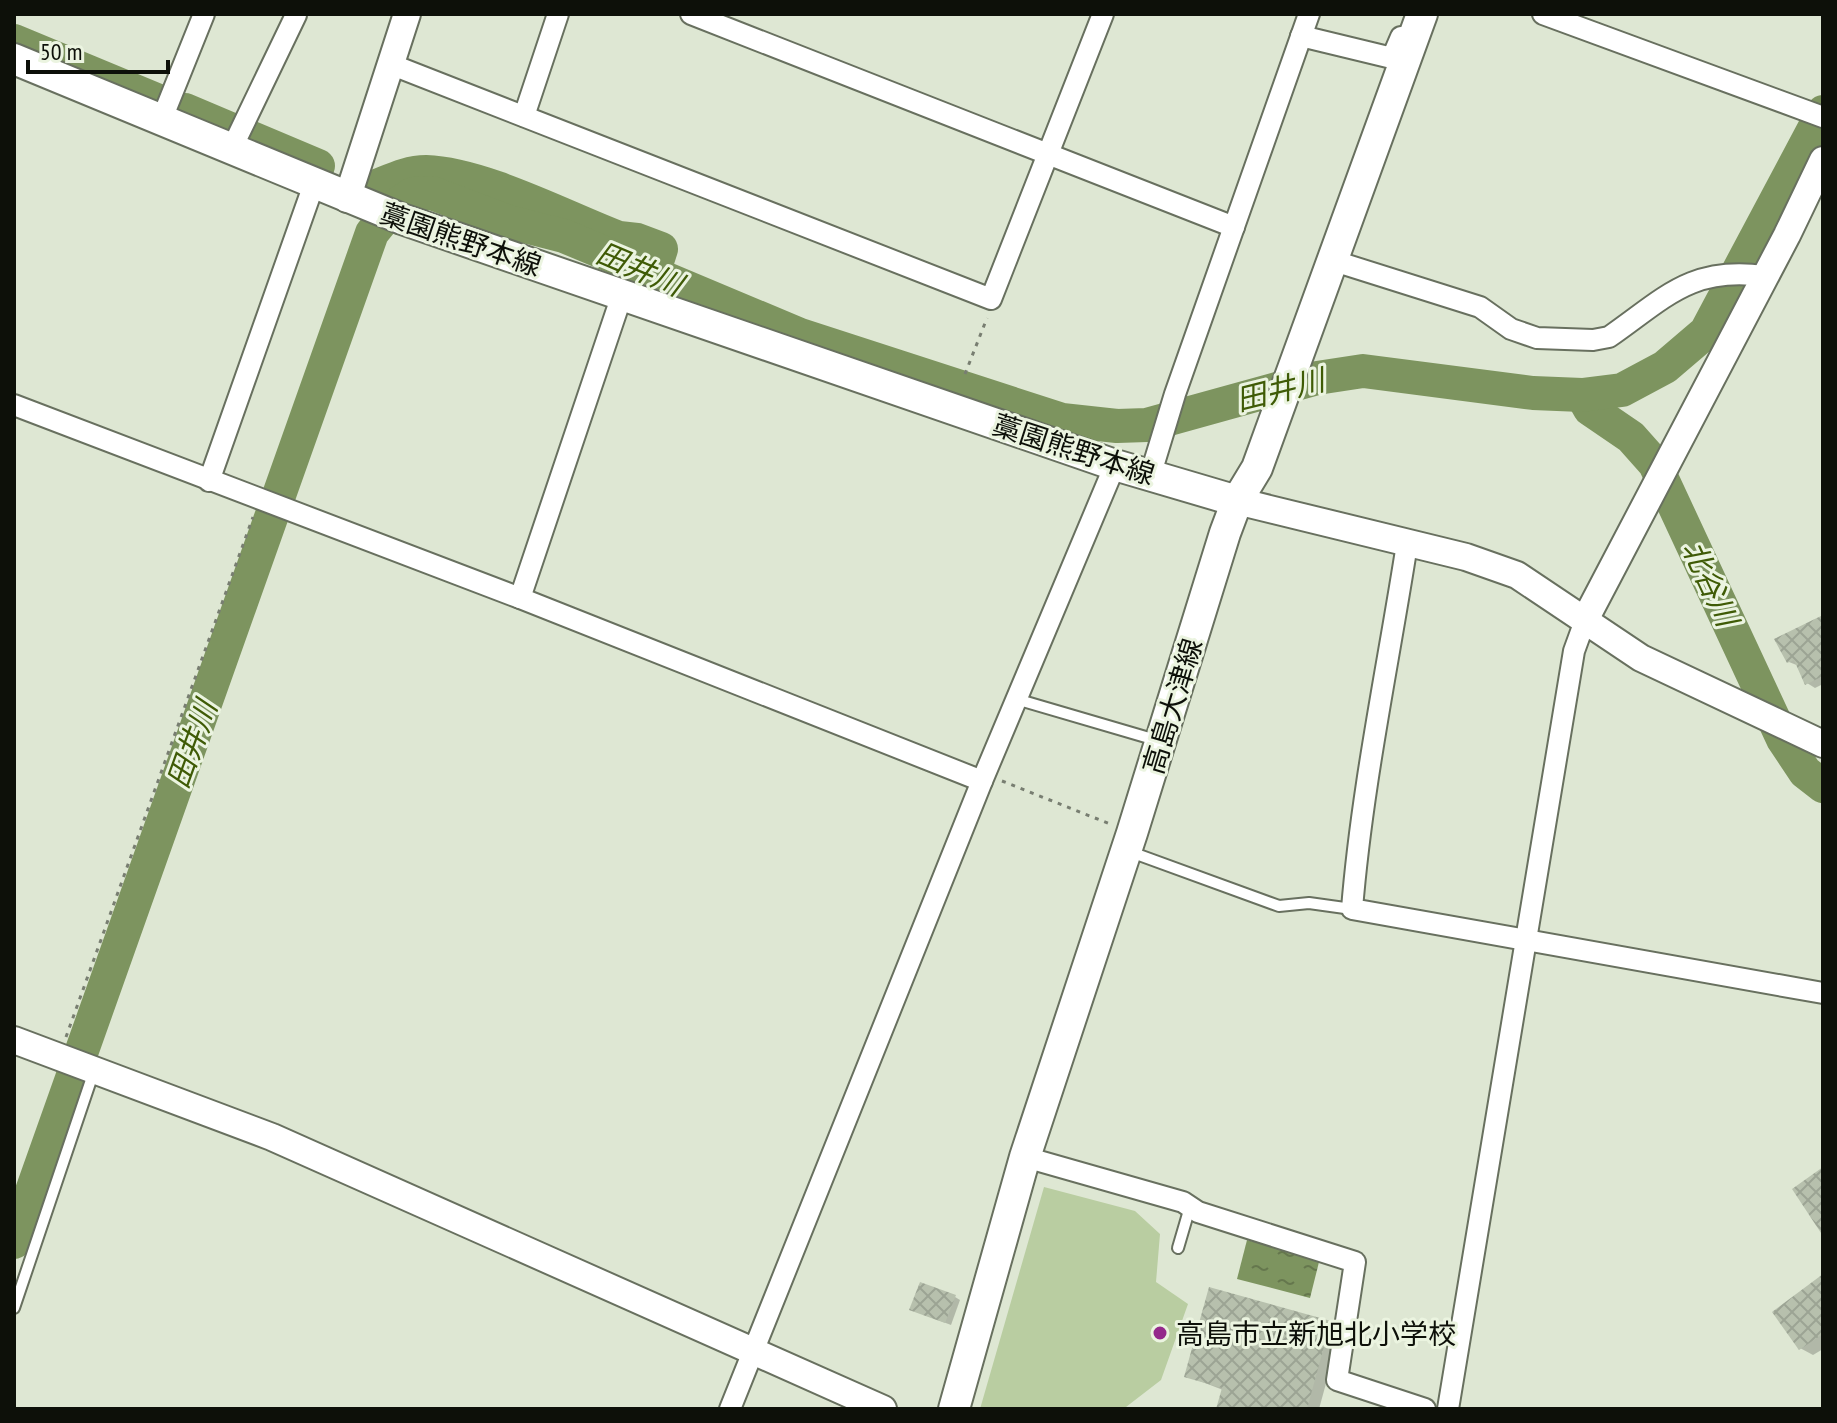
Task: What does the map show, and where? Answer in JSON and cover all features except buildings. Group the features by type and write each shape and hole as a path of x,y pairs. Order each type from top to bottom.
{"main road":[{"name":"高島大津線","path":"954,1409 1025,1157 1162,741 1237,501 1257,468 1422,14"},
{"name":"藁園熊野本線","path":"14,59 161,121 238,138 314,184 402,219 1115,465 1151,473 1237,501"}],"street":[{"path":"161,121 204,14"},
{"path":"357,202 390,64 407,14"},
{"path":"524,116 558,14"},
{"path":"691,14 1234,227"},
{"path":"390,64 991,299 1103,14"},
{"path":"1151,473 1175,394 1309,14"},
{"path":"1301,36 1392,58 1410,14"},
{"path":"1543,14 1818,114"},
{"path":"238,138 296,15"},
{"path":"1448,1409 1574,651 1586,618 1758,275 1823,160"},
{"path":"209,481 314,184"},
{"path":"1331,260 1480,307 1511,329 1537,338 1593,340 1609,337 1700,277 1729,273 1758,275"},
{"path":"520,598 622,295"},
{"path":"14,405 520,598 982,781"},
{"path":"730,1409 982,781 1115,465"},
{"path":"1237,501 1466,557 1517,575 1586,618 1641,658 1823,744"},
{"path":"1407,544 1389,662 1362,802 1352,909 1823,993"},
{"path":"14,1040 272,1137 883,1409"},
{"path":"1025,1157 1355,1262 1337,1380 1425,1409"}],"lane":[{"path":"1016,699 1162,741"},
{"path":"1129,842 1279,906 1309,903 1352,909"},
{"path":"14,1308 77,1063"},
{"path":"1178,1248 1190,1207"}],"path":[{"path":"965,374 991,299"},
{"path":"77,1063 258,499"},
{"path":"982,781 990,777 1129,842"}],"shaded area":[{"path":"1044,1187 1135,1211 1160,1234 1156,1282 1188,1304 1161,1380 1126,1407 980,1409"}],"water":[{"path":"1247,1240 1320,1258 1310,1298 1237,1279"}],"waterway":[{"path":"14,41 161,102"},
{"path":"185,110 318,166"},
{"name":"田井川","path":"14,1242 372,233 393,207 413,194 432,193 509,222 564,236 800,335 1062,420 1117,426 1147,425 1317,378 1363,371 1533,393 1582,395 1622,390 1665,367 1706,332 1823,112"},
{"path":"379,185 426,172 498,188 619,238 637,240 661,249 653,274"},
{"name":"北谷川","path":"1582,395 1590,409 1631,437 1655,464 1783,739 1805,772 1823,786"}],"place":[{"name":"高島市立新旭北小学校","path":"1160,1333"}]}
